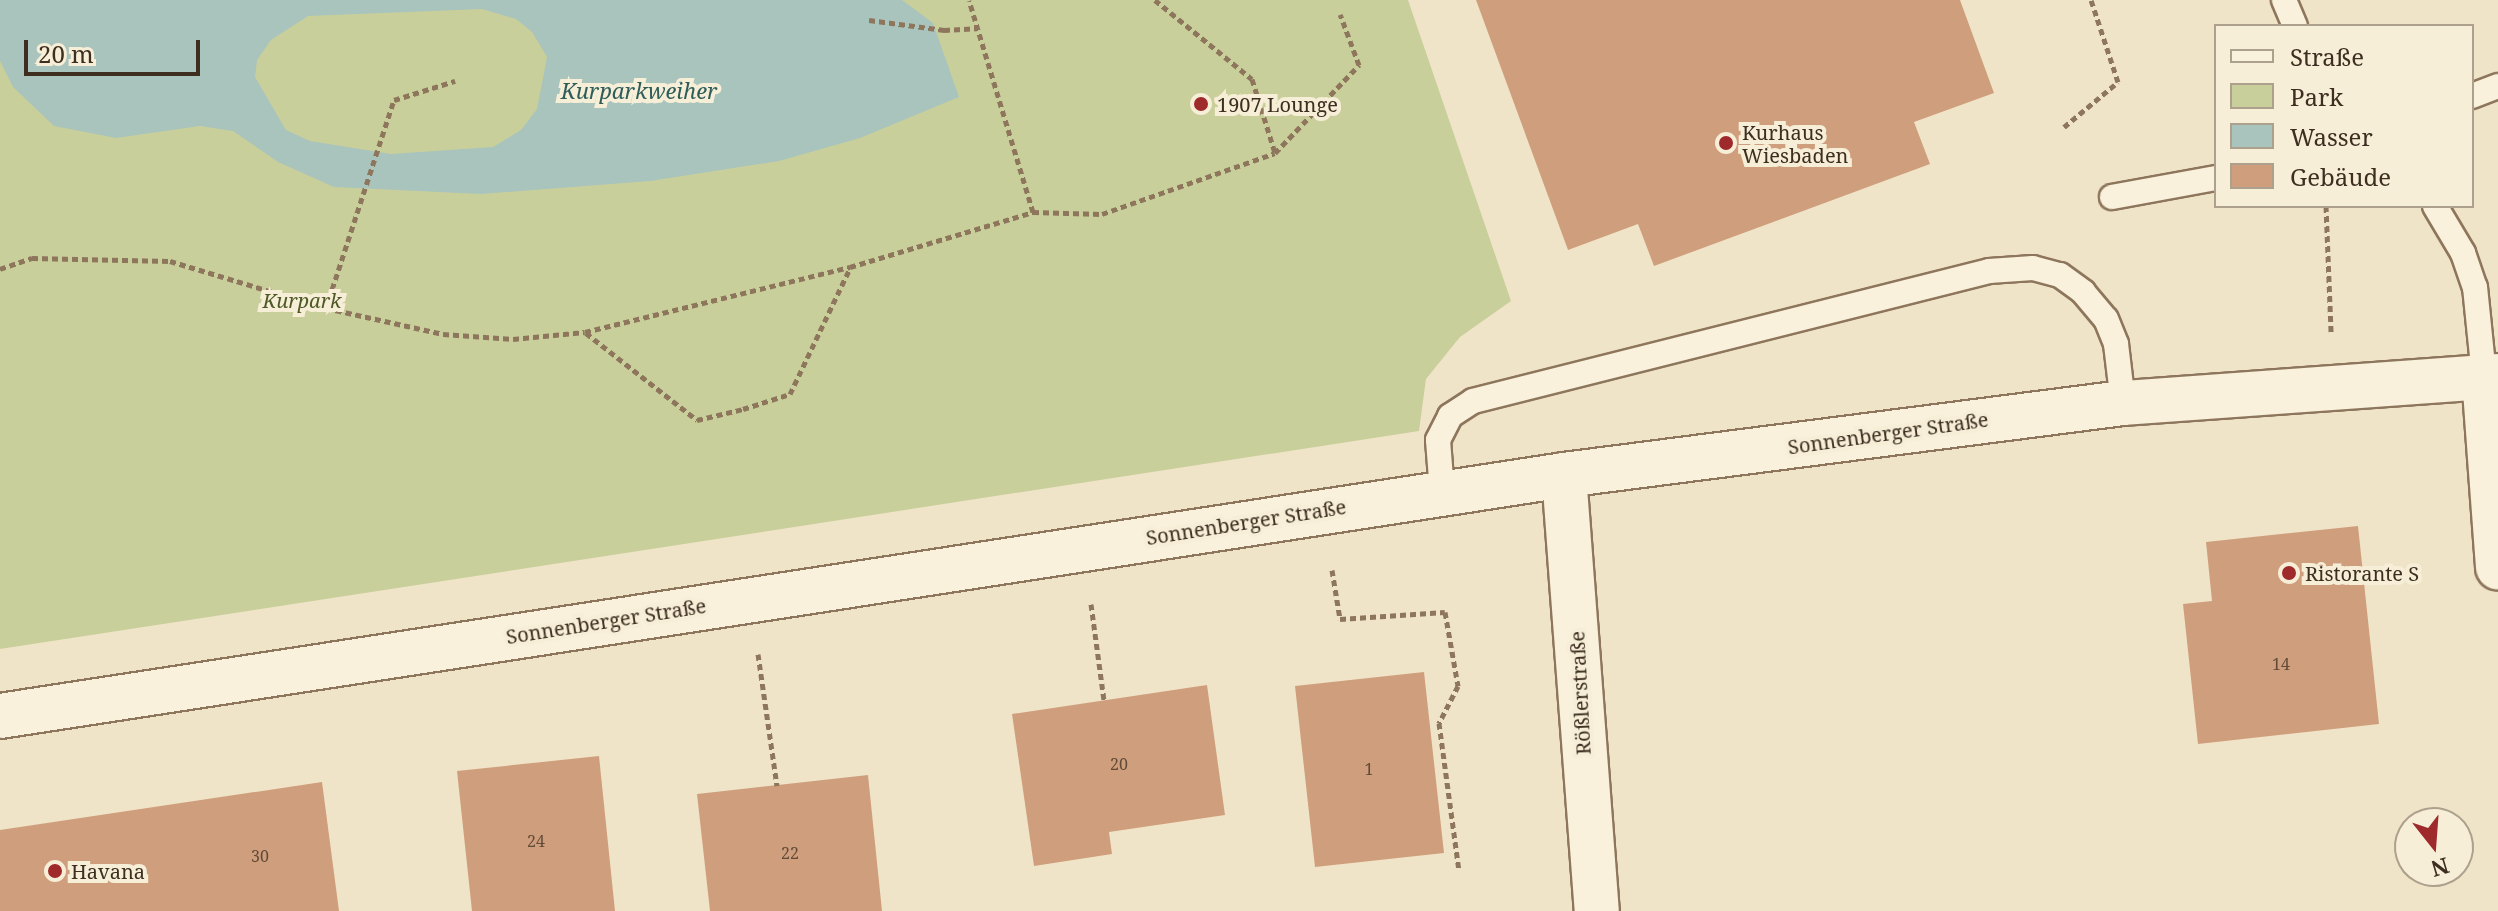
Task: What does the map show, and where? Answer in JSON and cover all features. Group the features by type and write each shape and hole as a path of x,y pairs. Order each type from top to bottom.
{"main road":[{"name":"Sonnenberger Straße","path":"0,716 1564,475 2123,403 2491,376"},
{"path":"2491,376 2498,567"},
{"name":"Rößlerstraße","path":"1564,475 1597,911"}],"lane":[{"path":"2284,0 2294,24"},
{"path":"2474,95 2498,86"},
{"path":"2112,197 2214,178"},
{"path":"2436,208 2463,253 2475,287 2491,376"},
{"path":"1442,492 1438,440 1450,416 1473,401 1989,271 2033,268 2060,275 2083,292 2106,319 2116,344 2123,403"}],"path":[{"path":"969,0 1033,212"},
{"path":"1155,0 1252,79 1275,153"},
{"path":"2064,127 2118,82 2091,0"},
{"path":"0,269 32,258 170,261 326,308 443,334 513,339 585,332 850,267 1033,212 1102,214 1275,153 1359,65 1340,14"},
{"path":"869,20 944,30 977,28"},
{"path":"326,308 357,221 394,100 455,81"},
{"path":"2326,208 2331,332"},
{"path":"585,332 697,420 728,413 790,394 850,267"},
{"path":"1332,570 1340,619 1445,612 1458,686 1439,723 1459,871"},
{"path":"1091,604 1104,700"},
{"path":"758,654 777,786"}],"green space":[{"name":"Kurpark","path":"0,0 1408,0 1511,301 1460,337 1426,379 1419,431 0,649"}],"water":[{"name":"Kurparkweiher","path":"0,0 902,0 933,23 959,97 860,138 779,161 650,181 481,194 334,187 278,162 233,131 200,126 116,138 54,126 13,87 0,61","holes":["482,9 516,19 532,32 547,57 537,109 521,130 493,147 391,154 310,141 286,130 255,77 257,60 271,40 308,16"]}],"building":[{"name":"Kurhaus Wiesbaden","path":"1476,0 1960,0 1994,93 1914,122 1930,164 1654,266 1638,224 1568,250"},
{"path":"2358,526 2379,724 2198,744 2183,604 2212,601 2206,542"},
{"path":"1424,672 1444,853 1315,867 1295,686"},
{"path":"1207,685 1225,815 1109,832 1112,854 1034,866 1012,714"},
{"path":"599,756 615,911 472,911 457,771"},
{"path":"868,775 882,911 710,911 697,794"},
{"path":"322,782 339,911 0,911 0,830"}],"place":[{"name":"1907 Lounge","path":"1201,104"},
{"name":"Kurhaus Wiesbaden","path":"1726,143"},
{"name":"Ristorante S","path":"2289,573"},
{"name":"Havana","path":"55,871"}]}
